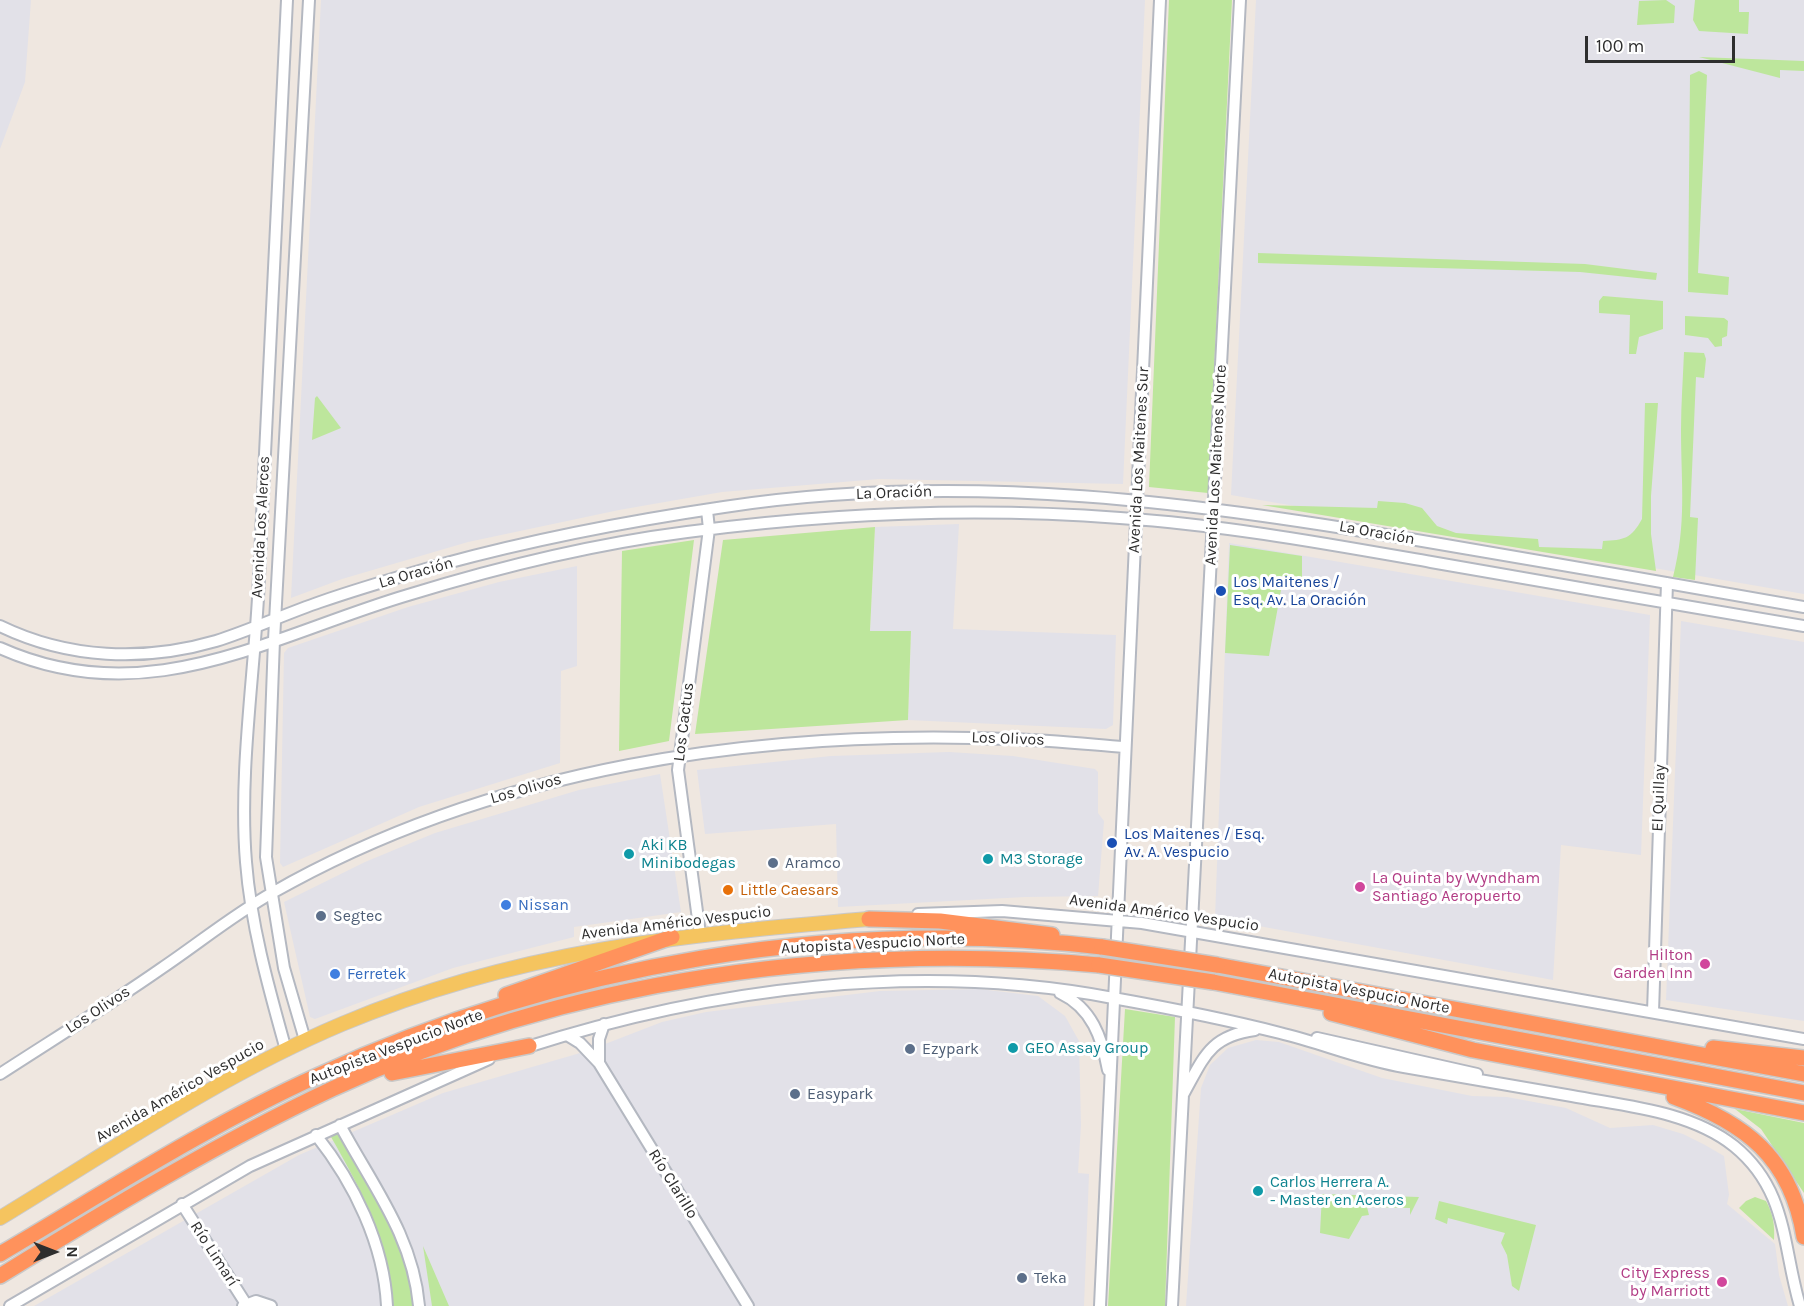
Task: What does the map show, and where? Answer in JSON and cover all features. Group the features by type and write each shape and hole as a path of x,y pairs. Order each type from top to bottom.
{"highway":[{"path":"869,919 916,920 1001,927 1038,932 1096,946"},
{"path":"467,1017 508,994 672,937"},
{"name":"Autopista Vespucio Norte","path":"0,1254 256,1105 352,1060 467,1017 551,991 624,973 754,951 921,940 1021,941 1096,946 1217,965 1804,1074"},
{"name":"Autopista Vespucio Norte","path":"0,1276 210,1152 334,1088 448,1043 541,1013 631,991 728,973 828,962 930,957 1009,958 1100,965 1274,993 1804,1093"},
{"path":"1274,993 1328,1012 1457,1047 1804,1113"},
{"path":"1632,1042 1804,1058"},
{"path":"334,1088 417,1067 529,1046"},
{"path":"1634,1082 1714,1112 1752,1137 1772,1158 1787,1180 1797,1205 1804,1237"}],"main road":[{"name":"Avenida Américo Vespucio","path":"0,1218 204,1093 305,1040 378,1010 473,977 568,954 672,937 869,919"}],"street":[{"name":"Avenida Los Alerces","path":"286,1050 252,905 245,841 287,0"},
{"name":"Avenida Los Alerces","path":"305,1040 284,968 271,893 266,857 266,803 309,0"},
{"name":"Avenida Los Maitenes Sur","path":"1112,1089 1124,747 1160,0"},
{"name":"Avenida Los Maitenes Norte","path":"1172,1306 1240,0"},
{"name":"La Oración","path":"0,626 28,639 94,654 129,655 200,645 386,581 484,554 594,529 707,510 809,498 919,492 1013,492 1137,499 1215,508 1357,529 1804,607"},
{"name":"Los Cactus","path":"700,934 679,784 678,756 709,529 707,510"},
{"name":"La Oración","path":"0,648 62,669 128,674 191,667 253,649 367,608 482,574 594,548 709,529 818,518 935,512 1136,519 1212,527 1318,542 1804,626"},
{"name":"El Quillay","path":"1653,1012 1667,583"},
{"name":"Los Olivos","path":"0,1074 166,966 213,930 271,893 360,848 432,818 573,776 678,756 838,741 914,738 1023,739 1124,747"},
{"name":"Avenida Américo Vespucio","path":"869,919 946,912 1002,911 1117,920 1191,930 1804,1039"},
{"path":"10,1306 250,1166 462,1069 604,1024 741,996 829,986 956,981 1051,989 1116,998 1281,1033 1412,1057 1473,1072 1502,1084 1667,1116 1702,1127 1730,1143 1755,1167 1775,1201 1783,1224 1800,1306"},
{"path":"1051,989 1071,999 1090,1017 1103,1048 1112,1089 1100,1306"},
{"path":"599,1063 599,1039 604,1024"},
{"path":"1183,1096 1201,1061 1218,1042 1231,1034 1261,1029"},
{"name":"Río Clarillo","path":"567,1035 580,1043 599,1063 748,1306"},
{"path":"340,1125 400,1229 414,1270 419,1306"},
{"path":"316,1135 363,1212 381,1264 387,1306"},
{"name":"Río Limarí","path":"182,1204 245,1305"},
{"path":"245,1305 261,1302 271,1306"}],"shaded area":[{"path":"0,0 31,0 25,82 0,149"},
{"path":"321,0 1145,0 1123,484 879,479 722,492 619,510 468,542 342,579 291,598"},
{"path":"1256,0 1804,0 1804,594 1231,495"},
{"path":"959,524 953,629 1116,635 1113,725 1106,729 908,720 911,631 870,631 875,527"},
{"path":"1229,543 1650,615 1641,855 1561,845 1553,980 1215,918"},
{"path":"577,566 577,666 561,671 560,763 419,807 283,867 280,863 284,653 288,648 408,607 499,582"},
{"path":"1681,621 1804,642 1804,1021 1666,1000"},
{"path":"949,752 1013,756 1095,769 1098,772 1098,813 1104,821 1098,896 1025,897 838,907 836,824 705,834 697,770 831,756"},
{"path":"660,774 681,912 574,927 574,937 453,968 315,1019 310,1017 284,902 365,862 435,833 579,790"},
{"path":"979,989 1038,996 1065,1016 1079,1041 1081,1125 1078,1173 1089,1174 1084,1306 34,1306 299,1155 443,1093 587,1051 662,1022 706,1012 880,991"},
{"path":"1256,1040 1279,1042 1382,1078 1472,1096 1507,1097 1566,1108 1610,1128 1653,1125 1683,1134 1705,1145 1724,1156 1729,1195 1727,1204 1775,1244 1779,1275 1788,1306 1186,1306 1201,1088 1210,1065 1228,1048"}],"green space":[{"path":"1169,0 1232,0 1208,493 1149,487"},
{"path":"1666,0 1675,6 1674,23 1637,25 1639,1"},
{"path":"1695,0 1739,0 1739,12 1749,12 1748,34 1699,31 1693,20"},
{"path":"1699,57 1804,61 1804,71 1780,70 1780,78"},
{"path":"1699,71 1707,75 1698,273 1729,277 1728,295 1688,292 1690,75"},
{"path":"1258,253 1585,264 1657,273 1656,280 1580,272 1258,263"},
{"path":"1603,296 1663,301 1663,329 1639,337 1636,354 1629,354 1630,315 1599,313 1599,301"},
{"path":"1685,316 1724,318 1728,321 1727,336 1722,338 1722,346 1715,347 1708,338 1685,335"},
{"path":"1684,352 1704,353 1706,359 1704,378 1696,377 1690,517 1698,518 1695,580 1673,577 1682,521 1681,420"},
{"path":"317,396 341,428 312,440 315,398"},
{"path":"1645,403 1658,403 1651,496 1651,534 1656,571 1262,505 1377,508 1378,501 1405,503 1422,508 1437,526 1456,533 1538,539 1539,547 1602,549 1603,541 1626,537 1634,531 1642,519"},
{"path":"875,527 870,631 911,631 908,720 695,734 723,540"},
{"path":"694,540 669,741 619,751 622,551"},
{"path":"1230,545 1302,556 1302,577 1281,590 1269,656 1225,653"},
{"path":"1125,1009 1175,1017 1165,1306 1108,1306"},
{"path":"1735,1109 1804,1123 1804,1193 1761,1129"},
{"path":"340,1132 365,1172 402,1247 416,1306 393,1306 386,1260 380,1239 363,1197 331,1137"},
{"path":"1322,1194 1419,1197 1410,1215 1410,1208 1367,1207 1369,1215 1362,1216 1349,1239 1320,1233"},
{"path":"1755,1197 1766,1201 1773,1220 1774,1240 1739,1208 1746,1201"},
{"path":"1439,1201 1536,1225 1519,1291 1512,1286 1507,1255 1501,1243 1505,1233 1448,1218 1447,1224 1435,1219"},
{"path":"423,1246 449,1306 432,1306"}],"place":[{"name":"Los Maitenes / Esq. Av. La Oración","path":"1221,591"},
{"name":"Los Maitenes / Esq. Av. A. Vespucio","path":"1112,843"},
{"name":"Aki KB Minibodegas","path":"629,854"},
{"name":"M3 Storage","path":"988,859"},
{"name":"Aramco","path":"773,863"},
{"name":"La Quinta by Wyndham Santiago Aeropuerto","path":"1360,887"},
{"name":"Little Caesars","path":"728,890"},
{"name":"Nissan","path":"506,905"},
{"name":"Segtec","path":"321,916"},
{"name":"Hilton Garden Inn","path":"1705,964"},
{"name":"Ferretek","path":"335,974"},
{"name":"GEO Assay Group","path":"1013,1048"},
{"name":"Ezypark","path":"910,1049"},
{"name":"Easypark","path":"795,1094"},
{"name":"Carlos Herrera A. - Master en Aceros","path":"1258,1191"},
{"name":"Teka","path":"1022,1278"},
{"name":"City Express by Marriott","path":"1722,1282"}]}
